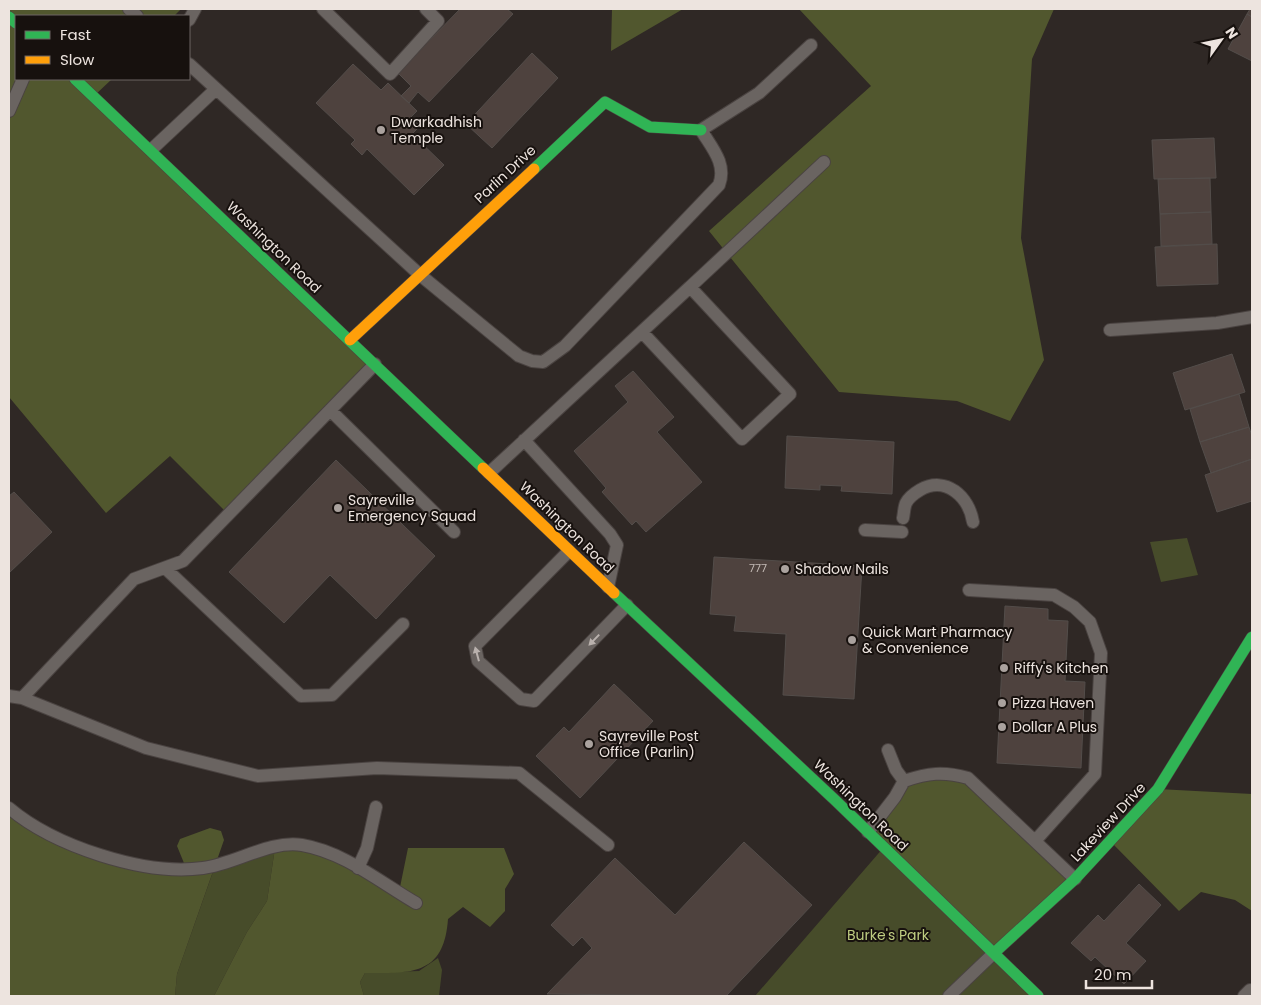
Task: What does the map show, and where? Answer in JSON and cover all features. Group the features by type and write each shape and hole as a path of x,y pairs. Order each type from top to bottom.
{"main road":[{"name":"Washington Road","path":"76,80 569,551 868,832 1038,996"},
{"name":"Parlin Drive","path":"350,340 605,102 650,128 701,130"},
{"name":"Lakeview Drive","path":"994,953 1075,879 1158,789 1252,637"}],"lane":[{"path":"323,9 390,74 438,21 426,9"},
{"path":"190,65 419,274 519,356 532,362 543,362 565,346 719,185 723,174 720,162 701,130 759,93 811,45"},
{"path":"9,111 22,80"},
{"path":"150,150 216,89"},
{"path":"489,473 824,162"},
{"path":"642,332 742,439 790,394 690,287"},
{"path":"1110,330 1217,322 1252,317"},
{"path":"375,364 183,561 134,579 15,697 146,748 258,776 377,768 519,772 608,845"},
{"path":"330,410 454,532"},
{"path":"524,440 610,534 617,545 608,587"},
{"path":"903,518 906,502 913,495 934,484 954,489 962,496 971,510 973,522"},
{"path":"865,530 902,532"},
{"path":"569,551 474,646 478,661 521,699 534,701 627,605"},
{"path":"165,568 302,696 332,695 403,624"},
{"path":"969,590 1054,595 1074,607 1090,622 1101,653 1095,774 1035,841"},
{"path":"888,750 896,770 904,781"},
{"path":"868,832 895,798 904,781 931,772 968,778 1075,879"},
{"path":"358,868 367,848 376,807"},
{"path":"9,808 46,832 76,846 148,867 203,868 281,846 302,845 343,859 416,903"},
{"name":"Lakeview Drive","path":"948,996 994,953"}],"green space":[{"path":"9,9 181,9 175,15 15,15 15,80 111,80 94,96 375,364 225,511 170,456 106,513 9,397"},
{"path":"612,9 683,9 611,51"},
{"path":"799,9 1054,9 1032,59 1021,238 1044,360 1010,421 957,401 839,392 709,231 871,86"},
{"path":"1187,538 1198,575 1161,582 1150,542"},
{"path":"958,775 1075,879 994,953 868,832 904,781"},
{"path":"1158,789 1252,794 1252,911 1235,900 1201,892 1179,911 1111,842"},
{"path":"9,808 18,816 116,859 186,868 177,846 180,839 210,828 221,831 224,840 177,974 175,996 9,996"},
{"path":"302,845 399,892 408,848 504,848 514,874 505,889 505,911 490,927 463,907 448,919 445,938 440,951 432,961 410,971 365,973 360,982 364,996 214,996 247,932 267,901 275,848"},
{"name":"Burke's Park","path":"884,847 1038,996 755,996"},
{"path":"275,848 267,901 247,932 214,996 175,996 177,974 215,866"},
{"path":"438,958 442,970 439,996 364,996 360,982 365,973 419,971"}],"building":[{"path":"460,9 507,9 513,14 429,102 418,92 409,103 401,96 411,86 398,73"},
{"path":"1252,9 1252,17 1247,14"},
{"path":"1247,14 1252,17 1252,61 1228,49"},
{"path":"532,53 558,78 492,148 466,124"},
{"name":"Dwarkadhish Temple","path":"353,64 381,90 388,83 417,111 411,117 420,126 412,134 444,165 414,195 367,149 362,155 351,144 355,140 316,103"},
{"path":"1214,138 1216,178 1154,179 1152,140"},
{"path":"1210,178 1211,212 1160,214 1158,179"},
{"path":"1211,212 1212,244 1161,246 1160,214"},
{"path":"1217,244 1218,284 1157,286 1155,247"},
{"path":"1232,354 1245,392 1185,410 1173,373"},
{"path":"633,371 674,417 657,432 702,482 646,532 636,521 632,525 602,492 606,488 574,451 628,402 615,386"},
{"path":"1239,394 1249,427 1200,442 1190,409"},
{"path":"1249,427 1252,436 1252,459 1211,473 1200,442"},
{"path":"787,436 894,442 892,494 841,491 842,486 820,485 820,490 785,488"},
{"path":"1252,459 1252,501 1217,512 1205,475"},
{"name":"Sayreville Emergency Squad","path":"336,460 435,556 376,619 330,575 284,623 229,572"},
{"path":"14,492 52,532 9,573 9,496"},
{"path":"714,557 862,566 854,699 783,695 786,634 734,631 736,616 710,614"},
{"path":"1005,606 1048,609 1048,620 1068,621 1065,681 1085,682 1081,768 997,763"},
{"name":"Sayreville Post Office (Parlin)","path":"614,684 653,721 580,798 536,756 564,727 569,732"},
{"path":"744,842 812,905 726,996 547,994 592,948 582,937 573,946 551,925 615,858 675,915"},
{"path":"1139,884 1161,905 1126,943 1146,961 1124,984 1095,957 1091,961 1071,943 1098,915 1104,921"}],"traffic: fast":[{"path":"9,17 15,22"},
{"path":"76,80 483,468"},
{"path":"534,169 605,102 650,127 701,130"},
{"path":"614,593 836,801 1038,996"},
{"path":"994,953 1075,879 1158,789 1252,637"}],"traffic: slow":[{"path":"350,340 534,169"},
{"path":"483,468 614,593"}],"place":[{"name":"Dwarkadhish Temple","path":"381,130"},
{"name":"Sayreville Emergency Squad","path":"338,508"},
{"name":"Shadow Nails","path":"785,569"},
{"name":"Quick Mart Pharmacy & Convenience","path":"852,640"},
{"name":"Riffy's Kitchen","path":"1004,668"},
{"name":"Pizza Haven","path":"1002,703"},
{"name":"Dollar A Plus","path":"1002,727"},
{"name":"Sayreville Post Office (Parlin)","path":"589,744"}]}
